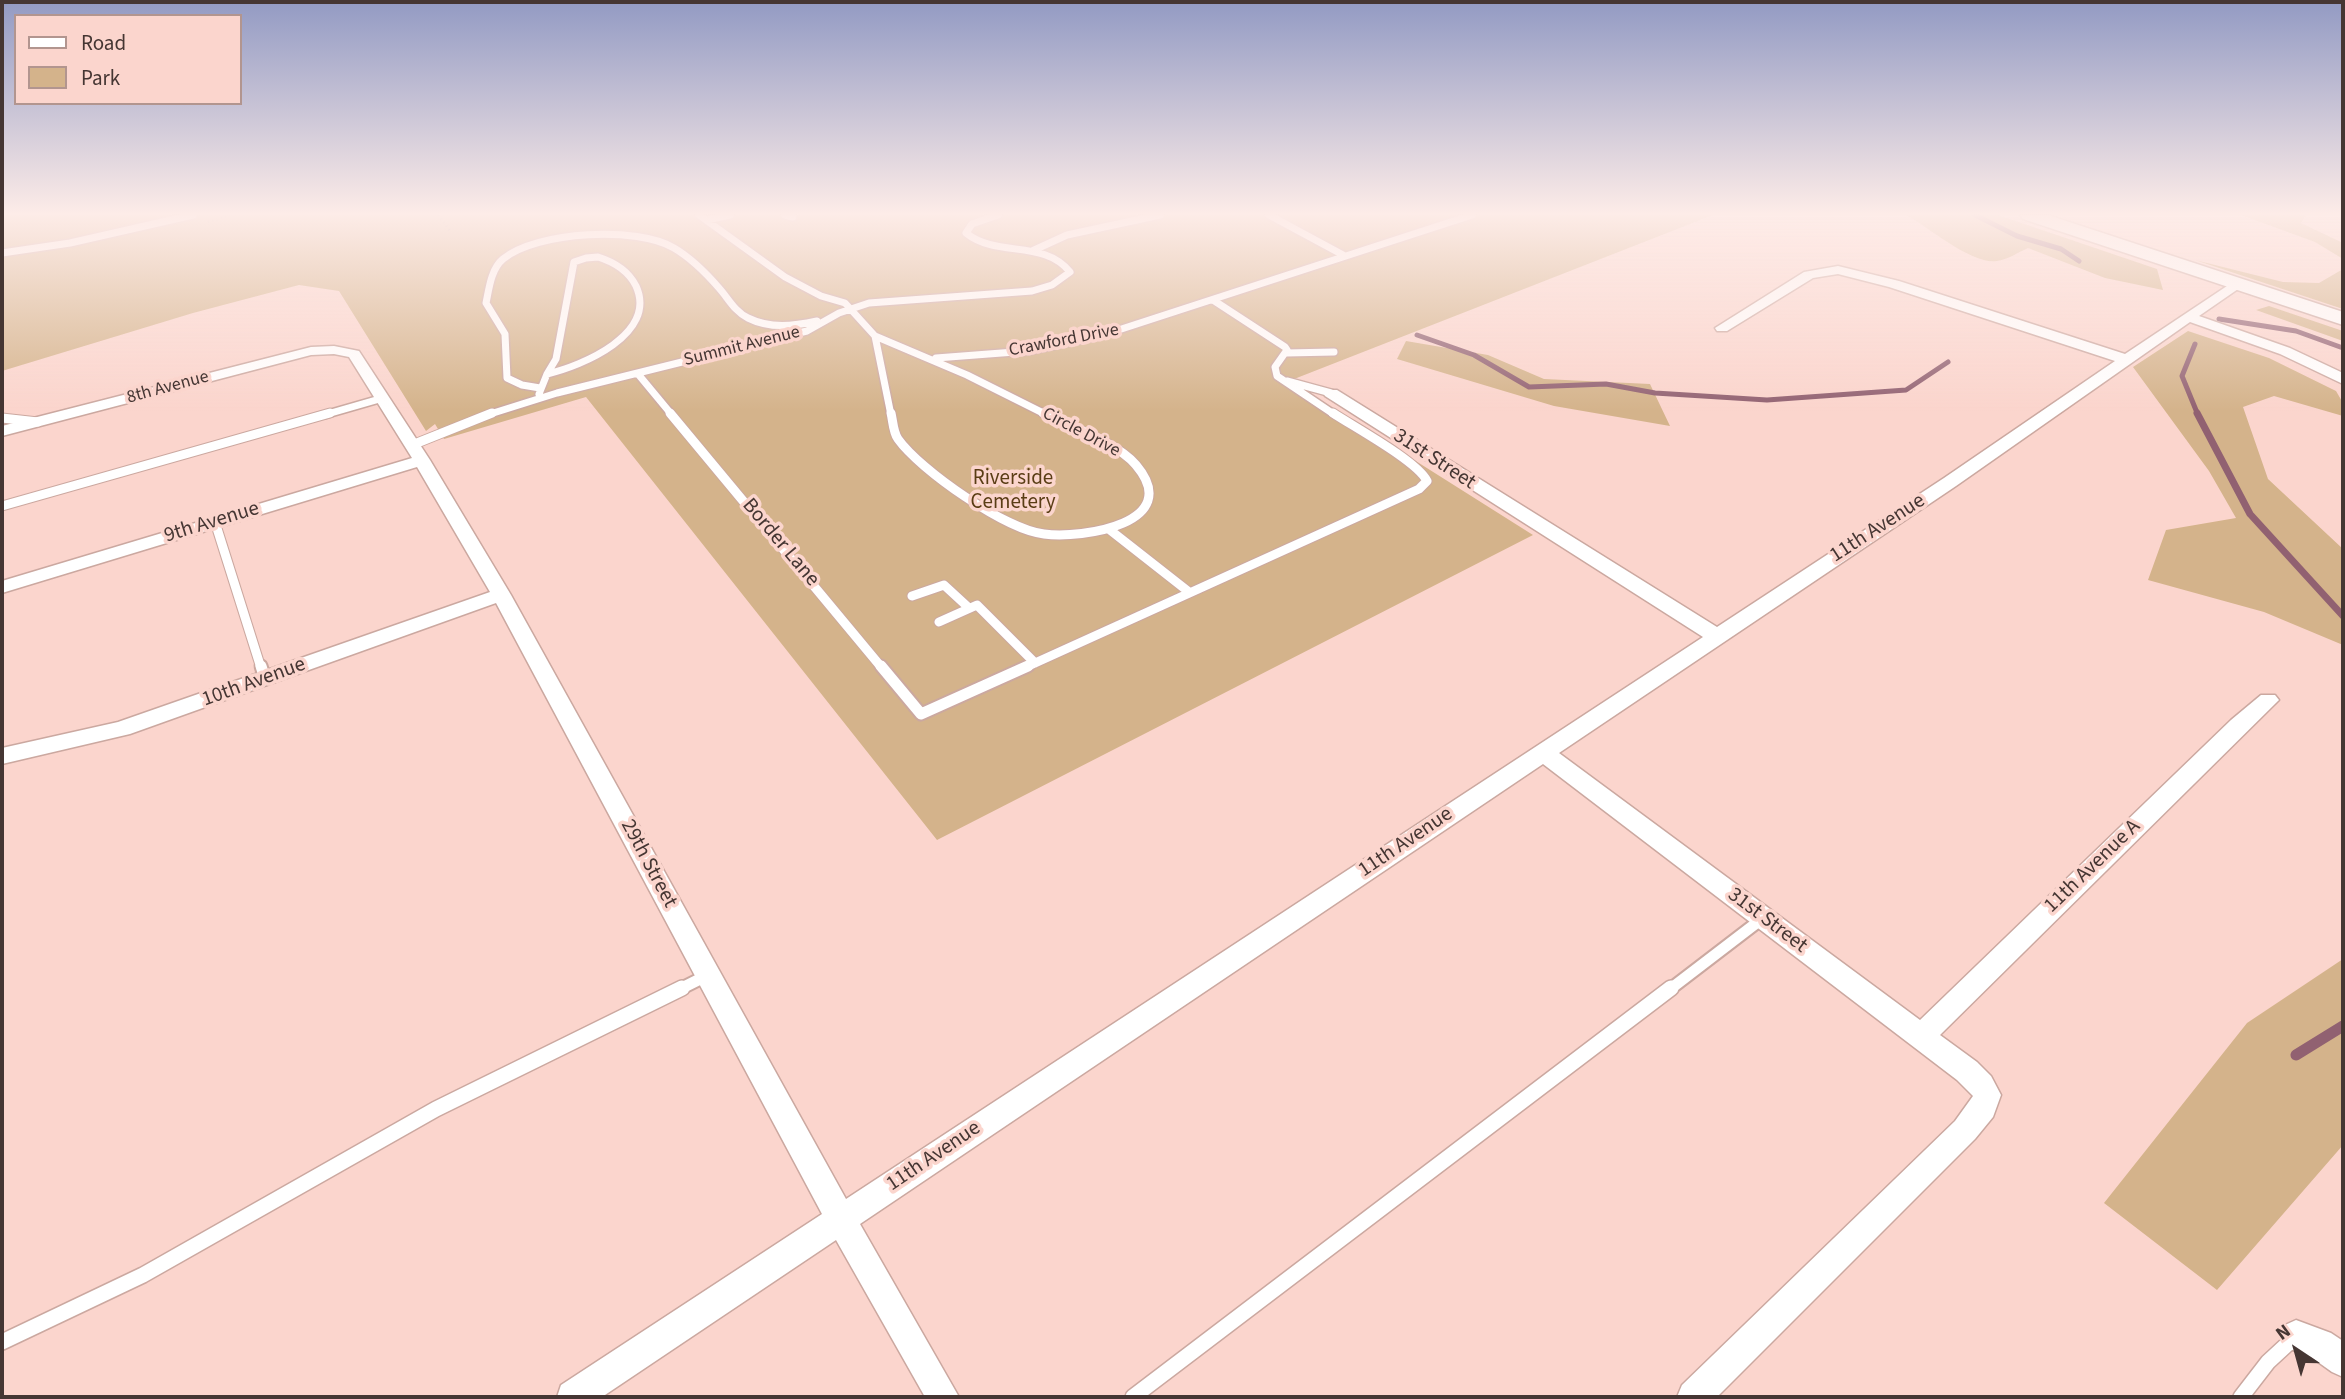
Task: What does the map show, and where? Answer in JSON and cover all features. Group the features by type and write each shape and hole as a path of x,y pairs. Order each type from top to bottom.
{"street":[{"path":"1722,328 1800,280"},
{"path":"1879,280 2129,360"},
{"path":"2225,280 2343,319"},
{"name":"11th Avenue","path":"573,1397 2129,360 2236,284"},
{"path":"2189,317 2285,351 2343,379"},
{"name":"29th Street","path":"334,350 354,354 417,452 501,594 841,1220 943,1397"},
{"name":"8th Avenue","path":"2,431 289,356 334,350"},
{"name":"31st Street","path":"1331,393 1716,636"},
{"name":"9th Avenue","path":"2,587 215,522 417,452"},
{"name":"10th Avenue","path":"2,756 122,729 501,594"},
{"name":"11th Avenue A","path":"1920,1037 2239,725 2269,700"},
{"name":"31st Street","path":"1543,752 1967,1071 1987,1095 1983,1108 1965,1129 1694,1397"},
{"path":"2296,1336 2320,1344 2343,1361"}],"lane":[{"path":"493,280 486,303 504,331 507,342 503,357 507,378 522,385 540,388"},
{"path":"539,398 540,388 556,359 571,280"},
{"path":"547,373 570,368 603,352 630,327 639,311 638,294 633,280"},
{"path":"711,280 731,304 749,318 782,326 821,320 839,313"},
{"path":"792,280 852,308 862,324 875,336"},
{"name":"Summit Avenue","path":"417,452 444,430 539,398 807,331 852,308 894,300 1031,291 1054,285 1060,280"},
{"name":"Crawford Drive","path":"932,358 975,357 1056,346 1132,327 1272,280"},
{"path":"939,622 976,605 1035,663 1419,489 1427,481 1424,475 1409,463 1277,376 1275,367 1286,353 1286,347 1213,300"},
{"name":"Circle Drive","path":"875,336 932,358 1052,416 1135,463 1150,485 1150,496 1144,509 1110,530 1061,536 1023,529 940,480 896,437 875,336"},
{"path":"1286,353 1335,352"},
{"name":"Border Lane","path":"638,374 921,714 1035,663"},
{"path":"1282,380 1331,393"},
{"path":"2,506 383,398"},
{"path":"2,418 38,422"},
{"path":"215,522 265,679"},
{"path":"1110,530 1189,592"},
{"path":"912,596 944,585 969,608"},
{"path":"1133,1397 1763,918"},
{"path":"2,1342 143,1275 436,1108 708,975"},
{"path":"2241,1397 2268,1362 2296,1336"}],"green space":[{"name":"Riverside Cemetery","path":"2,280 1546,280 1289,381 1533,535 937,840 586,397 444,439 435,424 426,431 339,291 299,285 193,313 2,371"},
{"path":"2116,280 2160,280 2163,290"},
{"path":"2256,280 2319,283 2324,280 2343,280 2343,309"},
{"path":"2269,306 2343,331 2343,341 2256,310"},
{"path":"2188,331 2269,358 2336,391 2343,403 2343,416 2274,396 2243,407 2268,479 2343,549 2343,645 2264,612 2148,580 2166,530 2236,518 2209,471 2133,367"},
{"path":"1406,341 1488,355 1544,379 1650,384 1670,426 1554,406 1397,359"},
{"path":"2343,959 2343,1145 2217,1290 2104,1203 2247,1023"}],"waterway":[{"path":"2219,319 2296,331 2343,348"},
{"path":"1417,335 1474,355 1529,387 1606,384 1655,393 1767,400 1906,390 1948,362"},
{"path":"2195,344 2182,376 2198,415"},
{"path":"2198,415 2250,514 2343,616"},
{"path":"2296,1055 2343,1026"}]}
